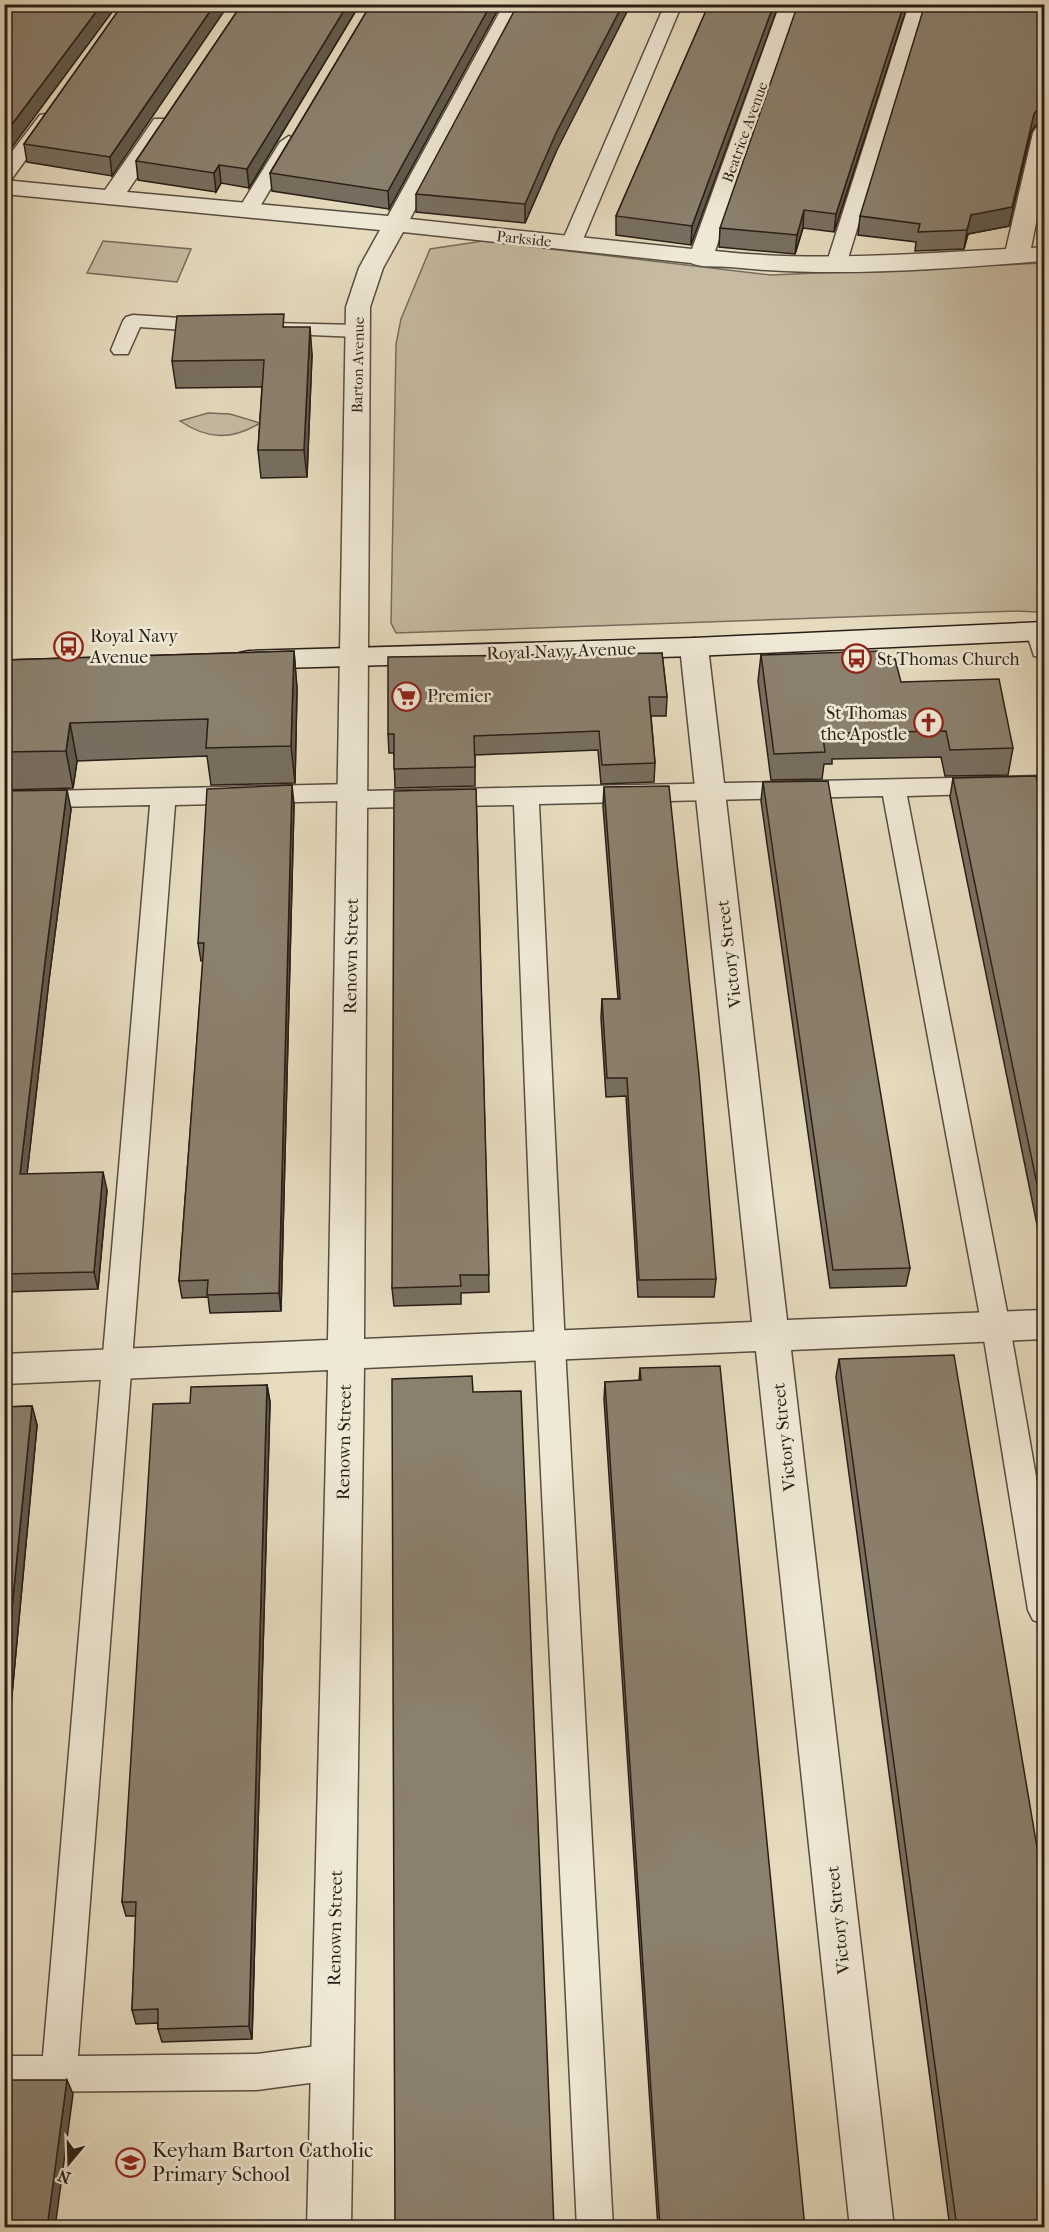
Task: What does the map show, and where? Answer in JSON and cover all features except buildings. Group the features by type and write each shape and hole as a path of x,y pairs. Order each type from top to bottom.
{"street":[{"name":"Barton Avenue","path":"354,657 358,307 371,268 515,4"},
{"name":"Beatrice Avenue","path":"700,259 791,4"},
{"path":"112,197 171,111"},
{"path":"1017,255 1044,133"},
{"name":"Parkside","path":"4,187 394,224 700,259 836,265 1044,254"},
{"name":"Royal Navy Avenue","path":"226,661 1043,637"},
{"name":"Victory Street","path":"694,647 872,2228"},
{"name":"Renown Street","path":"329,2228 346,1354 354,657"},
{"path":"4,1369 773,1338 1044,1324"}],"lane":[{"path":"571,244 674,4"},
{"path":"836,265 918,4"},
{"path":"4,176 60,100"},
{"path":"248,210 301,122"},
{"path":"121,350 133,321 320,332 358,331"},
{"path":"4,800 526,795 1044,784"},
{"path":"893,788 996,1327 1044,1610"},
{"path":"526,795 550,1347 595,2228"},
{"path":"58,2072 163,797"},
{"path":"4,2074 257,2072 332,2062"}],"shaded area":[{"path":"103,241 191,249 177,282 87,273"},
{"path":"483,241 771,275 1044,263 1044,620 1038,612 1016,611 396,633 391,623 396,344 401,319 430,249"},
{"path":"208,413 230,414 260,423 240,433 220,436 200,432 180,421"}],"place":[{"name":"Royal Navy Avenue","path":"69,646"},
{"name":"St Thomas Church","path":"856,659"},
{"name":"Premier","path":"406,696"},
{"name":"St Thomas the Apostle","path":"928,723"},
{"name":"Keyham Barton Catholic Primary School","path":"131,2162"}]}
